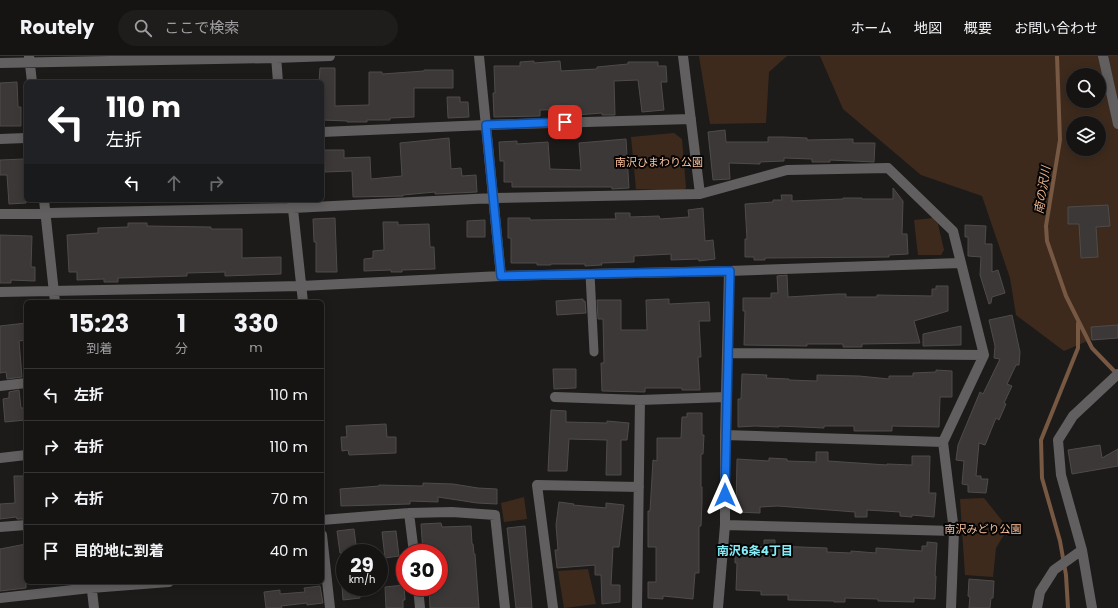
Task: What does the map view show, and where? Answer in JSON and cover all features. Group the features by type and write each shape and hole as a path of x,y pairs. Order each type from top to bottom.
{"street":[{"path":"0,63 30,59 330,56"},
{"path":"479,56 501,276"},
{"path":"683,56 700,194"},
{"path":"1103,56 1118,124"},
{"path":"276,57 278,80"},
{"path":"30,59 32,80"},
{"path":"324,132 486,125 691,119"},
{"path":"0,139 24,138"},
{"path":"0,214 494,198 700,194 787,170 888,168 953,231 984,355 943,442 954,531 951,608"},
{"path":"44,202 55,300"},
{"path":"293,204 303,300"},
{"path":"0,292 301,286 501,276 730,271 960,263"},
{"path":"718,608 725,525 725,435 730,271"},
{"path":"728,354 984,355"},
{"path":"1092,608 1082,550 1061,475 1058,440 1072,416 1108,385 1118,374"},
{"path":"0,386 24,383"},
{"path":"555,396 640,400 726,397"},
{"path":"637,608 640,400"},
{"path":"725,435 943,442"},
{"path":"0,458 24,455"},
{"path":"553,608 537,486 639,487"},
{"path":"324,520 409,513 452,512 495,516 505,608"},
{"path":"409,513 413,544"},
{"path":"0,527 24,525"},
{"path":"725,525 954,531"},
{"path":"1037,608 1040,592 1054,570 1082,550"},
{"path":"324,570 330,608"},
{"path":"0,598 91,585 117,584"},
{"path":"91,585 94,608"},
{"path":"419,596 420,608"}],"lane":[{"path":"590,274 594,352"}],"green space":[{"path":"699,56 787,56 769,72 766,123 710,124"},
{"path":"820,56 1118,56 1118,328 1064,351 1016,315 1010,278 982,196 921,175 843,109"},
{"name":"南沢ひまわり公園","path":"674,133 682,139 686,188 683,191 636,189 631,137"},
{"path":"933,218 938,224 944,250 941,255 918,255 914,220"},
{"path":"524,497 527,519 504,522 501,503"},
{"name":"南沢みどり公園","path":"984,498 1008,528 996,548 993,577 965,575 960,499"},
{"path":"588,569 596,604 564,608 558,571"}],"building":[{"path":"534,61 534,63 560,61 561,71 597,69 597,67 628,64 628,62 658,62 658,66 666,66 667,82 661,82 664,110 642,112 638,80 614,81 615,115 602,115 602,113 576,115 575,109 540,110 540,116 494,117 494,66 520,66 520,62"},
{"path":"320,68 335,68 335,106 369,105 369,72 382,72 382,74 424,70 453,70 453,88 414,88 414,117 390,118 390,120 367,120 367,122 324,120 324,80 319,80"},
{"path":"17,82 18,107 21,107 21,126 0,126 0,83"},
{"path":"447,97 460,97 460,102 468,102 469,117 448,118"},
{"path":"725,130 726,142 768,142 768,137 783,137 807,138 807,140 853,139 853,143 875,143 874,162 830,160 830,162 812,162 812,159 784,158 784,161 760,162 760,164 729,163 730,179 713,180 708,132"},
{"path":"449,138 451,169 461,168 462,176 476,175 477,192 435,194 435,192 403,196 353,197 352,171 325,172 324,150 344,150 344,158 370,157 371,179 402,176 400,143"},
{"path":"626,139 629,188 512,187 512,182 504,182 504,161 500,161 499,142 517,141 517,144 548,142 550,169 581,170 579,143"},
{"path":"24,159 24,202 26,203 9,204 7,175 0,175 0,160"},
{"path":"893,188 903,201 902,234 907,234 908,254 889,255 889,257 765,258 765,260 754,260 754,257 745,257 745,239 747,239 745,204 782,200 781,195 792,195 792,201 843,198 893,199"},
{"path":"1108,205 1110,226 1096,227 1098,257 1081,258 1079,224 1068,224 1068,207"},
{"path":"703,208 705,241 713,240 715,259 699,261 698,259 671,260 671,254 634,256 634,262 601,263 602,265 585,266 585,264 537,265 537,263 511,263 511,238 508,238 508,218 530,218 530,220 616,219 615,213 630,213 630,217 659,216 660,219 689,217 688,210"},
{"path":"335,218 337,272 316,272 316,242 314,242 313,219"},
{"path":"485,220 485,237 467,237 467,221"},
{"path":"383,222 398,222 398,225 429,224 430,247 434,247 435,269 402,270 402,272 391,272 391,270 364,271 364,259 373,258 373,251 384,250"},
{"path":"128,223 147,223 147,226 242,229 242,258 281,257 281,274 225,276 225,272 187,273 187,276 118,278 118,282 104,282 104,279 77,280 77,272 69,272 67,235 98,233 98,228 128,227"},
{"path":"965,225 986,226 985,244 992,244 992,272 998,270 1005,293 992,297 991,303 989,304 980,275 981,257 968,256 968,237 965,237"},
{"path":"0,235 32,236 31,267 35,267 35,281 11,280 11,283 0,283"},
{"path":"787,275 788,297 837,294 846,294 846,297 877,297 877,295 932,296 932,289 936,289 936,286 948,286 948,311 914,321 920,343 862,344 862,347 843,347 843,344 807,344 807,346 744,345 745,311 743,311 743,298 771,298 771,293 778,293 777,276"},
{"path":"583,299 583,301 585,301 586,313 557,315 556,301"},
{"path":"669,299 669,304 709,302 710,321 699,321 701,357 698,357 700,390 682,390 682,388 645,388 645,392 602,391 601,363 604,363 603,319 598,319 597,300 621,300 621,330 647,330 646,300"},
{"path":"1012,315 1020,352 1019,365 1016,365 1007,384 1012,386 1004,403 1006,404 999,420 996,418 985,445 979,443 976,476 981,476 981,479 988,479 986,493 968,492 968,485 962,484 964,461 956,460 958,445 980,392 983,394 1000,359 994,358 995,346 989,320"},
{"path":"24,323 24,340 19,341 22,377 7,379 6,372 0,373 0,326"},
{"path":"1118,325 1118,338 1092,340 1091,327"},
{"path":"961,326 961,345 923,346 923,334"},
{"path":"553,369 576,369 576,388 554,389"},
{"path":"936,370 952,371 952,397 940,397 939,427 892,426 892,431 854,431 854,426 824,426 824,428 779,426 738,427 738,399 741,399 742,374 767,375 766,378 817,381 817,375 859,376 889,379 889,376 913,376 913,373 936,372"},
{"path":"19,390 21,408 24,408 24,420 5,422 3,399 9,398 9,392"},
{"path":"551,410 566,411 566,422 607,423 607,421 629,423 627,440 621,440 621,475 606,475 607,440 569,439 567,471 548,471"},
{"path":"687,413 702,413 702,435 704,435 703,454 701,454 702,502 701,526 699,526 699,573 695,573 693,599 663,596 663,599 648,598 648,582 656,582 656,547 648,547 648,511 650,511 653,460 657,461 657,438 681,438 682,417 687,417"},
{"path":"386,424 387,437 396,437 396,453 349,455 348,450 342,451 341,437 347,437 346,426"},
{"path":"1100,445 1102,458 1118,449 1118,466 1072,474 1068,450"},
{"path":"816,452 828,452 828,461 887,465 912,465 912,456 930,456 929,493 936,493 934,517 912,515 912,517 900,516 900,512 867,510 867,517 855,517 855,512 778,506 760,507 760,513 736,512 737,459 769,461 769,458 787,459 787,461 816,462"},
{"path":"14,476 24,476 24,519 17,519 16,517 0,519 0,504 15,503"},
{"path":"423,483 453,484 497,489 497,504 477,503 438,497 438,502 410,501 410,504 341,506 340,489 379,485 423,486"},
{"path":"559,502 574,504 573,505 606,508 606,503 624,505 619,547 613,547 611,585 620,585 620,602 602,604 601,575 595,575 595,565 557,568 555,550 558,550 556,525"},
{"path":"441,523 442,527 471,526 472,544 475,554 479,608 430,608 429,596 448,596 448,544 422,544 421,524"},
{"path":"525,526 532,608 516,608 507,528"},
{"path":"354,529 356,544 339,544 337,531"},
{"path":"396,531 398,544 396,544 396,556 388,558 388,544 383,544 382,532"},
{"path":"764,540 775,540 775,546 827,548 827,552 851,553 851,551 876,553 876,548 922,551 922,546 927,546 927,542 937,543 935,599 914,598 914,602 845,598 845,602 788,600 788,595 761,595 761,591 736,590 737,563 735,563 735,547 764,547"},
{"path":"24,544 24,584 26,584 26,588 0,591 0,549"},
{"path":"969,579 994,581 993,598 991,598 990,608 969,608"},
{"path":"320,586 323,603 281,606 282,608 266,608 264,592 280,590 280,594 305,592 304,588"},
{"path":"396,586 396,596 405,596 403,608 386,608 385,596 388,596 388,587"},
{"path":"343,596 360,596 360,598 343,600"}],"waterway":[{"name":"南の沢川","path":"1057,56 1060,140 1046,226 1047,241 1066,296 1092,348 1118,375"},
{"path":"1068,608 1066,575 1060,541 1042,478 1041,440 1078,348 1078,323"}],"district":[{"name":"南沢6条4丁目","path":"755,550"}],"route":[{"path":"565,122 486,125 501,276 730,271 725,435 725,495"}]}
